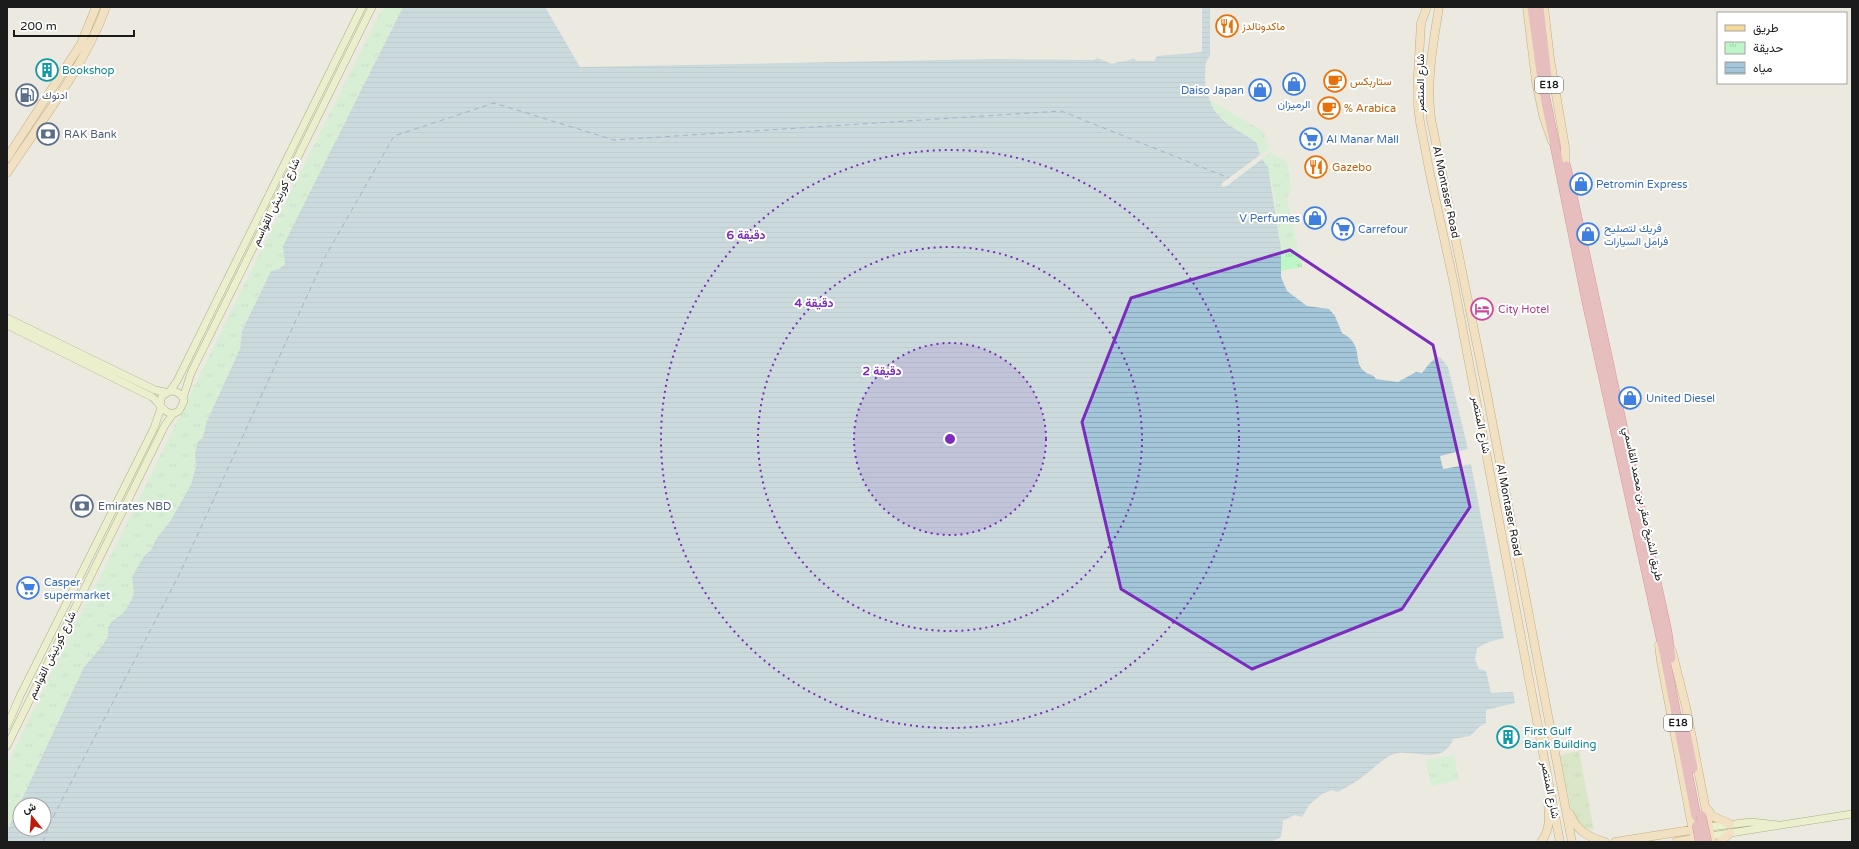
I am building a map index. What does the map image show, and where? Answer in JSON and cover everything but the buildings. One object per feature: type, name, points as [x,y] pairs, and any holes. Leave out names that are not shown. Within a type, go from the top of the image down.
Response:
[{"type":"highway","name":"طريق الشيخ صقر بن محمد القاسمي","points":[[1532,7],[1543,87],[1587,303],[1662,631]]},
{"type":"highway","name":"طريق الشيخ صقر بن محمد القاسمي","points":[[1539,7],[1547,78],[1662,631],[1665,657],[1698,812],[1710,837]]},
{"type":"highway","name":"طريق الشيخ صقر بن محمد القاسمي","points":[[1697,841],[1698,812]]},
{"type":"main road","points":[[7,158],[81,44],[96,7]]},
{"type":"main road","points":[[7,173],[85,53],[98,29],[106,7]]},
{"type":"main road","name":"شارع كورنيش القواسم","points":[[168,392],[177,381],[362,7]]},
{"type":"main road","name":"شارع كورنيش القواسم","points":[[183,398],[191,373],[372,7]]},
{"type":"main road","points":[[1527,7],[1530,43],[1541,109],[1547,131],[1555,145]]},
{"type":"main road","points":[[1544,7],[1565,147],[1565,163]]},
{"type":"main road","name":"شارع المنتصر","points":[[1426,9],[1421,23],[1418,106],[1430,174],[1455,291],[1560,842]]},
{"type":"main road","name":"Al Montaser Road","points":[[1439,9],[1429,74],[1429,104],[1432,125],[1486,389],[1565,800]]},
{"type":"main road","points":[[343,34],[346,41]]},
{"type":"main road","points":[[1418,106],[1424,105],[1432,125]]},
{"type":"main road","points":[[7,318],[155,390],[177,392],[183,398],[182,408],[173,414],[166,412],[152,397],[7,325]]},
{"type":"main road","points":[[161,406],[162,396],[168,392]]},
{"type":"main road","name":"شارع كورنيش القواسم","points":[[7,726],[20,696],[154,428],[161,406]]},
{"type":"main road","name":"شارع كورنيش القواسم","points":[[7,746],[165,425],[173,414]]},
{"type":"main road","points":[[1662,631],[1686,707],[1698,812],[1710,837]]},
{"type":"main road","points":[[1541,842],[1546,834],[1550,822],[1547,772]]},
{"type":"main road","points":[[1565,800],[1574,824],[1582,833],[1605,842]]},
{"type":"main road","name":"شارع المنتصر","points":[[1565,800],[1572,842]]},
{"type":"main road","points":[[1697,841],[1693,830],[1698,812]]},
{"type":"main road","points":[[1671,834],[1683,828],[1689,816],[1698,812],[1712,816],[1730,829]]},
{"type":"main road","points":[[1676,842],[1697,841],[1730,829],[1780,826],[1852,814]]},
{"type":"main road","points":[[1720,842],[1730,829]]},
{"type":"main road","points":[[1615,842],[1693,830],[1710,837]]},
{"type":"highlighted area","points":[[1290,250],[1433,345],[1470,507],[1402,609],[1252,669],[1121,589],[1082,422],[1131,298]]},
{"type":"green space","points":[[383,7],[403,7],[283,246],[285,263],[279,269],[271,271],[242,331],[240,349],[207,421],[203,437],[198,443],[195,454],[196,466],[191,485],[171,520],[156,539],[151,550],[144,556],[133,587],[134,594],[127,608],[122,614],[111,622],[108,628],[108,636],[103,645],[84,667],[23,797],[12,797],[12,820],[7,831],[7,765],[64,646],[119,539],[262,248]]},
{"type":"green space","points":[[1209,99],[1264,132],[1269,149],[1260,155],[1252,140],[1220,117],[1213,109]]},
{"type":"green space","points":[[1271,152],[1287,162],[1291,189],[1287,198],[1302,267],[1281,271],[1274,194],[1267,166],[1262,159]]},
{"type":"green space","points":[[1579,751],[1594,830],[1584,829],[1572,815],[1560,755]]},
{"type":"green space","points":[[1454,755],[1459,780],[1431,786],[1425,760]]},
{"type":"water","points":[[403,7],[545,7],[580,67],[994,59],[1094,60],[1097,58],[1112,64],[1134,58],[1136,61],[1154,61],[1157,56],[1202,52],[1202,7],[1210,7],[1210,56],[1206,63],[1205,76],[1211,104],[1227,124],[1257,143],[1260,155],[1221,185],[1224,187],[1228,185],[1262,159],[1268,167],[1281,249],[1281,277],[1287,291],[1307,306],[1329,309],[1335,316],[1342,333],[1349,337],[1356,347],[1360,366],[1365,372],[1376,379],[1398,382],[1416,372],[1422,373],[1437,357],[1441,358],[1448,367],[1468,449],[1440,456],[1443,469],[1471,464],[1504,638],[1489,642],[1477,648],[1475,659],[1479,669],[1486,671],[1491,693],[1513,692],[1515,703],[1486,710],[1486,723],[1479,727],[1470,736],[1453,739],[1449,747],[1443,752],[1429,755],[1406,753],[1393,754],[1338,792],[1332,790],[1322,794],[1309,805],[1302,817],[1295,815],[1282,821],[1281,837],[1271,842],[7,842],[7,831],[12,820],[12,837],[52,837],[52,797],[23,797],[84,667],[103,645],[108,636],[108,628],[111,622],[122,614],[127,608],[134,594],[132,577],[144,556],[151,550],[156,539],[171,520],[191,485],[196,466],[195,454],[198,442],[203,437],[207,421],[240,349],[242,331],[271,271],[279,269],[285,264],[283,246]]},
{"type":"pier","points":[[1262,154],[1224,185],[1263,158],[1228,185],[1222,187],[1222,183]]},
{"type":"ferry route","points":[[43,842],[49,825],[179,575],[325,257],[394,136],[494,103],[614,140],[1061,111],[1229,178]]},
{"type":"place","name":"ماكدونالدز","points":[[1227,26]]},
{"type":"place","name":"Bookshop","points":[[47,70]]},
{"type":"place","name":"ستاربكس","points":[[1335,81]]},
{"type":"place","name":"الرميزان","points":[[1294,84]]},
{"type":"place","name":"Daiso Japan","points":[[1260,90]]},
{"type":"place","name":"ادنوك","points":[[27,95]]},
{"type":"place","name":"% Arabica","points":[[1329,108]]},
{"type":"place","name":"RAK Bank","points":[[48,134]]},
{"type":"place","name":"Al Manar Mall","points":[[1311,139]]},
{"type":"place","name":"Gazebo","points":[[1316,167]]},
{"type":"place","name":"Petromin Express","points":[[1581,184]]},
{"type":"place","name":"V Perfumes","points":[[1315,218]]},
{"type":"place","name":"Carrefour","points":[[1343,229]]},
{"type":"place","name":"فريك لتصليح فرامل السيارات","points":[[1588,234]]},
{"type":"place","name":"City Hotel","points":[[1482,309]]},
{"type":"place","name":"United Diesel","points":[[1630,398]]},
{"type":"place","name":"Emirates NBD","points":[[82,506]]},
{"type":"place","name":"Casper supermarket","points":[[28,588]]},
{"type":"place","name":"First Gulf Bank Building","points":[[1508,737]]}]
